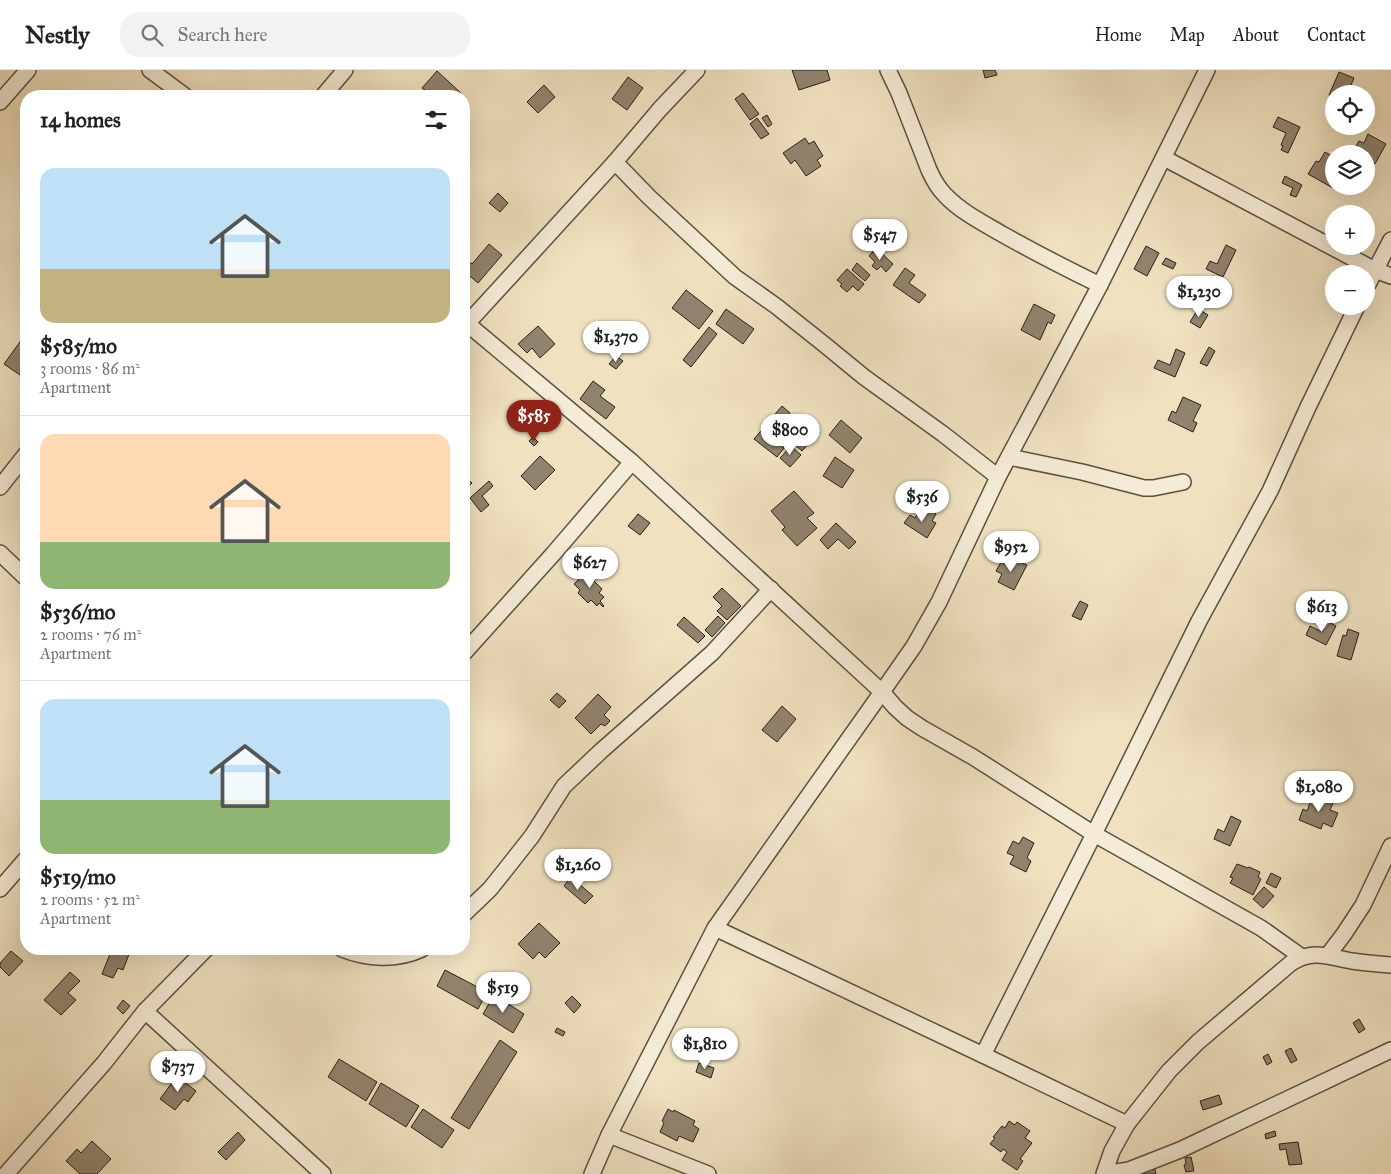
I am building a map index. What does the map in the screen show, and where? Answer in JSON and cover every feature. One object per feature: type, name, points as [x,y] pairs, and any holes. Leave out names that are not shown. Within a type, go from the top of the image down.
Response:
[{"type":"street","points":[[0,102],[28,70]]},
{"type":"street","points":[[150,70],[177,90]]},
{"type":"street","points":[[328,90],[345,70]]},
{"type":"street","points":[[888,70],[899,93],[928,170],[946,196],[959,208],[992,228],[1100,286]]},
{"type":"street","points":[[592,1174],[609,1135],[715,928],[914,646],[939,602],[998,477],[1100,286],[1207,70]]},
{"type":"street","points":[[470,319],[615,162],[694,71]]},
{"type":"street","points":[[1164,158],[1366,265]]},
{"type":"street","points":[[615,162],[649,197],[735,277],[825,344],[864,377],[943,434],[998,477]]},
{"type":"street","points":[[1391,240],[1375,270],[1391,276]]},
{"type":"street","points":[[983,1055],[1200,621],[1270,491],[1353,315]]},
{"type":"street","points":[[470,328],[632,462],[882,692],[907,718],[973,757],[1094,834],[1262,928],[1302,957]]},
{"type":"street","points":[[1009,457],[1082,472],[1144,488],[1183,482]]},
{"type":"street","points":[[0,487],[20,462]]},
{"type":"street","points":[[470,646],[632,462]]},
{"type":"street","points":[[0,553],[20,572]]},
{"type":"street","points":[[470,908],[490,889],[532,836],[564,786],[712,653],[771,589]]},
{"type":"street","points":[[1328,955],[1363,905],[1391,846]]},
{"type":"street","points":[[0,889],[20,866]]},
{"type":"street","points":[[715,928],[1127,1124]]},
{"type":"street","points":[[6,1174],[104,1063],[145,1011],[200,955]]},
{"type":"street","points":[[360,955],[368,957],[400,955]]},
{"type":"street","points":[[1391,965],[1328,955],[1311,955],[1290,962],[1198,1042],[1169,1071],[1127,1124],[1112,1151],[1104,1174],[1129,1170],[1180,1150],[1391,1050]]},
{"type":"street","points":[[145,1011],[323,1174]]},
{"type":"street","points":[[609,1135],[708,1174]]},
{"type":"building","points":[[792,70],[827,70],[830,80],[799,90]]},
{"type":"building","points":[[983,70],[995,70],[997,75],[985,78]]},
{"type":"building","points":[[437,71],[458,90],[425,90],[422,88]]},
{"type":"building","points":[[1339,72],[1354,78],[1351,85],[1333,85]]},
{"type":"building","points":[[628,77],[643,88],[627,110],[612,99]]},
{"type":"building","points":[[544,85],[555,97],[538,113],[527,102]]},
{"type":"building","points":[[743,93],[759,114],[750,120],[735,99]]},
{"type":"building","points":[[767,115],[772,124],[768,127],[762,118]]},
{"type":"building","points":[[1278,117],[1300,127],[1288,153],[1281,150],[1286,133],[1273,127]]},
{"type":"building","points":[[757,118],[769,134],[761,139],[750,124]]},
{"type":"building","points":[[1368,135],[1370,135],[1386,144],[1375,164],[1375,145],[1357,145],[1359,141],[1364,143]]},
{"type":"building","points":[[805,138],[809,144],[814,141],[823,156],[817,160],[821,166],[806,176],[795,160],[791,164],[783,153]]},
{"type":"building","points":[[1325,152],[1325,184],[1308,174],[1316,161],[1319,162]]},
{"type":"building","points":[[1285,176],[1302,185],[1296,197],[1290,195],[1293,188],[1282,183]]},
{"type":"building","points":[[498,193],[508,203],[500,212],[489,203]]},
{"type":"building","points":[[489,244],[502,255],[478,283],[470,276],[470,262],[472,264]]},
{"type":"building","points":[[1226,245],[1236,250],[1223,277],[1206,269],[1210,261],[1217,264]]},
{"type":"building","points":[[1146,246],[1159,253],[1147,276],[1134,269]]},
{"type":"building","points":[[876,248],[893,264],[886,272],[881,266],[877,270],[872,266],[875,262],[869,256]]},
{"type":"building","points":[[1166,258],[1176,263],[1173,269],[1162,264]]},
{"type":"building","points":[[857,263],[870,275],[865,281],[852,270]]},
{"type":"building","points":[[905,268],[915,275],[909,283],[926,295],[919,303],[893,285]]},
{"type":"building","points":[[847,269],[864,284],[858,291],[853,286],[847,292],[840,286],[842,284],[837,280]]},
{"type":"building","points":[[686,290],[713,311],[699,329],[672,308]]},
{"type":"building","points":[[1034,304],[1055,315],[1051,324],[1048,322],[1040,340],[1021,330]]},
{"type":"building","points":[[726,309],[754,329],[743,344],[716,324]]},
{"type":"building","points":[[1198,309],[1208,315],[1200,328],[1190,322]]},
{"type":"building","points":[[538,326],[555,344],[540,358],[532,348],[527,353],[518,344]]},
{"type":"building","points":[[709,327],[717,334],[691,367],[683,360]]},
{"type":"building","points":[[20,342],[20,375],[4,364]]},
{"type":"building","points":[[1209,347],[1215,351],[1207,366],[1200,363]]},
{"type":"building","points":[[1176,349],[1185,353],[1175,377],[1154,368],[1158,360],[1170,365]]},
{"type":"building","points":[[616,356],[623,361],[616,369],[609,364]]},
{"type":"building","points":[[593,381],[605,390],[600,396],[615,407],[606,419],[580,399]]},
{"type":"building","points":[[1183,397],[1201,405],[1193,421],[1197,423],[1193,432],[1168,420],[1172,411],[1176,413]]},
{"type":"building","points":[[782,406],[790,413],[771,436],[784,448],[777,457],[754,439]]},
{"type":"building","points":[[841,420],[862,438],[850,453],[829,435]]},
{"type":"building","points":[[803,423],[816,435],[802,451],[795,445],[805,434],[798,428]]},
{"type":"building","points":[[533,437],[538,442],[534,446],[529,441]]},
{"type":"building","points":[[791,446],[801,455],[790,467],[780,458]]},
{"type":"building","points":[[540,456],[555,470],[535,490],[521,476]]},
{"type":"building","points":[[835,457],[854,470],[842,488],[823,476]]},
{"type":"building","points":[[489,481],[493,486],[482,496],[489,505],[481,512],[470,498]]},
{"type":"building","points":[[794,491],[814,513],[807,518],[817,528],[797,546],[782,530],[785,527],[771,511]]},
{"type":"building","points":[[928,508],[936,514],[932,521],[936,523],[927,538],[904,523],[910,515],[915,518],[918,513],[923,516]]},
{"type":"building","points":[[638,514],[650,523],[640,535],[628,526]]},
{"type":"building","points":[[836,523],[856,542],[849,549],[838,539],[828,549],[820,540]]},
{"type":"building","points":[[1016,560],[1027,565],[1014,590],[998,582],[1002,574],[996,571],[1001,562],[1007,565],[1009,561],[1014,563]]},
{"type":"building","points":[[590,572],[597,578],[594,581],[602,589],[599,593],[604,597],[600,601],[603,607],[599,603],[597,606],[591,600],[588,603],[578,593],[580,590],[574,584]]},
{"type":"building","points":[[722,588],[741,606],[727,620],[717,611],[722,606],[713,597]]},
{"type":"building","points":[[1080,601],[1088,605],[1081,620],[1072,616]]},
{"type":"building","points":[[718,616],[725,623],[712,637],[705,630]]},
{"type":"building","points":[[684,617],[705,636],[698,643],[677,625]]},
{"type":"building","points":[[1327,621],[1336,626],[1326,645],[1306,635],[1310,626],[1322,632]]},
{"type":"building","points":[[1348,629],[1359,633],[1351,660],[1337,656],[1343,635],[1346,636]]},
{"type":"building","points":[[557,693],[566,701],[559,708],[550,700]]},
{"type":"building","points":[[598,694],[611,707],[604,715],[610,721],[605,726],[601,724],[591,734],[575,718]]},
{"type":"building","points":[[782,706],[796,719],[777,742],[762,730]]},
{"type":"building","points":[[1313,795],[1333,803],[1330,810],[1338,813],[1332,827],[1323,823],[1321,829],[1299,820],[1303,809],[1307,811]]},
{"type":"building","points":[[1231,816],[1241,821],[1230,846],[1214,839],[1218,829],[1224,832]]},
{"type":"building","points":[[1023,837],[1034,843],[1027,858],[1031,861],[1026,872],[1010,864],[1014,856],[1007,853],[1013,841],[1019,844]]},
{"type":"building","points":[[1237,864],[1260,872],[1258,877],[1261,879],[1253,895],[1230,883],[1233,878],[1230,877]]},
{"type":"building","points":[[1271,873],[1281,878],[1276,888],[1266,883]]},
{"type":"building","points":[[571,877],[593,896],[585,904],[564,886]]},
{"type":"building","points":[[1264,887],[1274,896],[1263,908],[1253,899]]},
{"type":"building","points":[[539,923],[560,943],[545,958],[539,952],[533,959],[518,944]]},
{"type":"building","points":[[11,951],[23,961],[9,976],[0,967],[0,963]]},
{"type":"building","points":[[110,955],[129,955],[123,970],[118,968],[113,978],[102,974]]},
{"type":"building","points":[[445,970],[487,992],[478,1009],[437,986]]},
{"type":"building","points":[[70,972],[80,981],[68,993],[76,1000],[61,1015],[44,1000]]},
{"type":"building","points":[[494,995],[524,1014],[513,1033],[483,1014]]},
{"type":"building","points":[[572,996],[581,1005],[574,1013],[565,1003]]},
{"type":"building","points":[[123,1000],[130,1006],[123,1014],[117,1008]]},
{"type":"building","points":[[1359,1019],[1365,1029],[1359,1033],[1353,1023]]},
{"type":"building","points":[[557,1028],[565,1032],[563,1036],[555,1032]]},
{"type":"building","points":[[500,1040],[517,1052],[469,1129],[451,1118]]},
{"type":"building","points":[[1291,1048],[1297,1060],[1291,1063],[1285,1051]]},
{"type":"building","points":[[1268,1054],[1272,1062],[1267,1065],[1263,1057]]},
{"type":"building","points":[[339,1059],[377,1082],[366,1101],[328,1077]]},
{"type":"building","points":[[699,1063],[714,1068],[711,1078],[696,1072]]},
{"type":"building","points":[[177,1076],[196,1091],[188,1102],[184,1099],[175,1110],[160,1099]]},
{"type":"building","points":[[381,1083],[419,1106],[406,1127],[369,1104]]},
{"type":"building","points":[[1219,1095],[1222,1104],[1203,1110],[1200,1101]]},
{"type":"building","points":[[423,1109],[454,1130],[442,1148],[411,1127]]},
{"type":"building","points":[[668,1109],[673,1112],[674,1110],[695,1121],[693,1125],[699,1129],[693,1142],[679,1136],[677,1141],[660,1132],[664,1123],[662,1121]]},
{"type":"building","points":[[1009,1121],[1015,1125],[1017,1122],[1030,1131],[1025,1138],[1032,1143],[1020,1159],[1023,1161],[1017,1170],[1002,1160],[1007,1152],[1003,1149],[1001,1152],[990,1144],[1002,1126],[1005,1128]]},
{"type":"building","points":[[1275,1131],[1276,1136],[1266,1139],[1265,1134]]},
{"type":"building","points":[[238,1132],[245,1140],[226,1160],[218,1152]]},
{"type":"building","points":[[92,1141],[111,1159],[97,1174],[80,1174],[66,1161],[77,1149],[81,1153]]},
{"type":"building","points":[[1298,1142],[1302,1164],[1289,1165],[1286,1149],[1280,1150],[1279,1144]]},
{"type":"building","points":[[1191,1157],[1194,1171],[1186,1172],[1185,1158]]},
{"type":"building","points":[[1155,1169],[1156,1174],[1139,1174],[1139,1172]]}]
